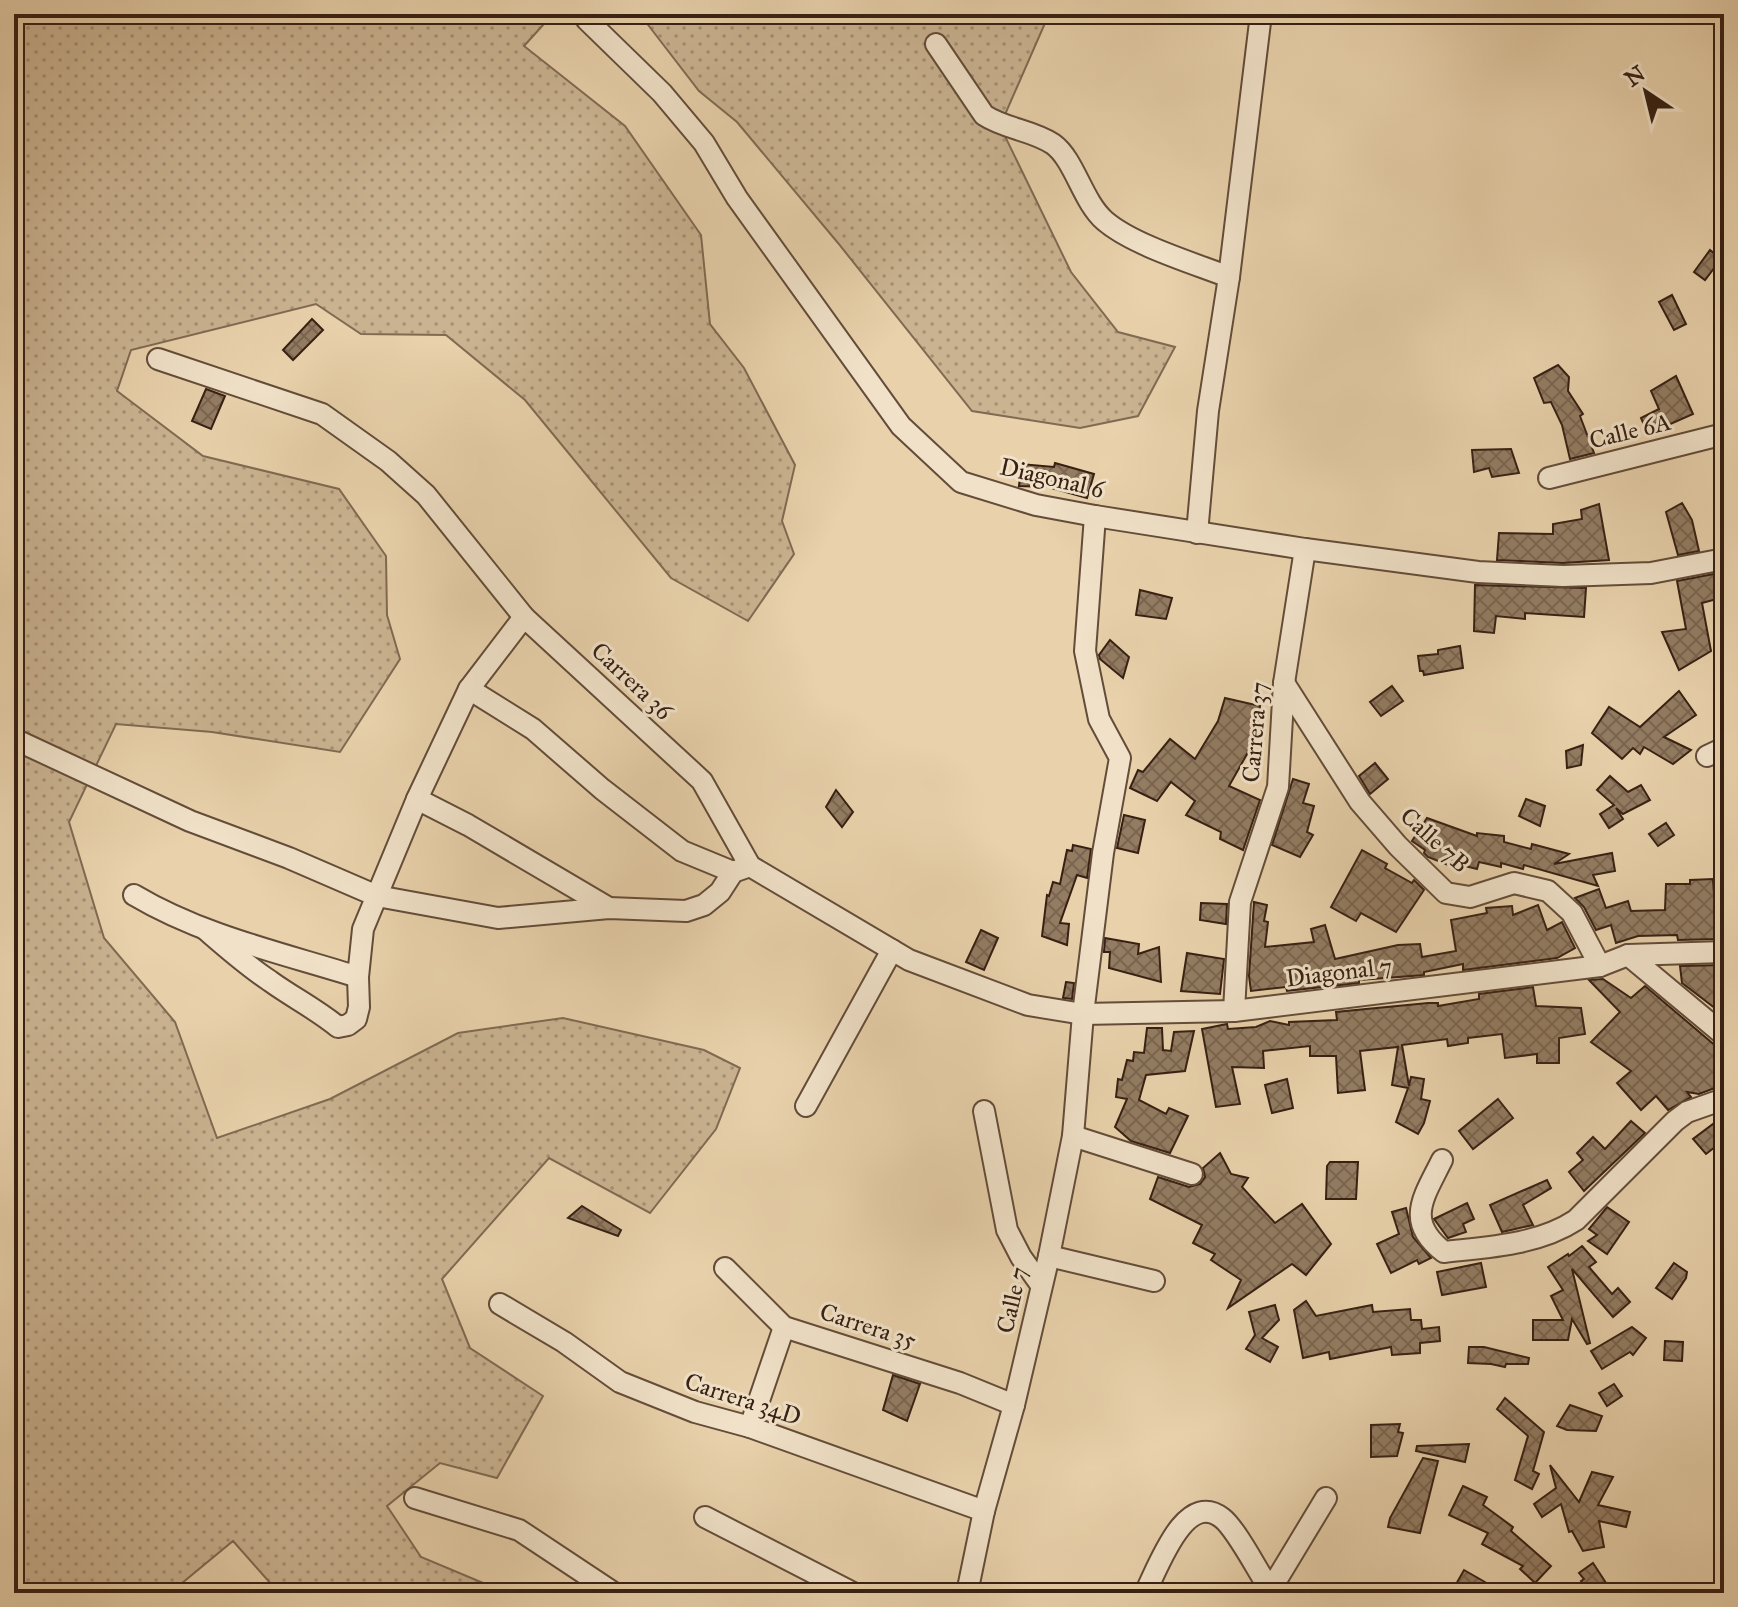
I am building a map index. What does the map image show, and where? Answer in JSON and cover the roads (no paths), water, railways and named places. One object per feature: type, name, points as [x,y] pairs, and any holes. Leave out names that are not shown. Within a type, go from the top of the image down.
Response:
[{"type":"street","points":[[1197,533],[1208,411],[1229,277],[1261,14]]},
{"type":"street","name":"Diagonal 6","points":[[587,20],[662,93],[704,143],[737,198],[901,426],[961,482],[1036,505],[1095,516],[1478,572],[1563,576],[1651,573],[1724,559]]},
{"type":"street","points":[[936,44],[984,115],[994,122],[1031,133],[1055,146],[1081,190],[1105,220],[1131,237],[1229,277]]},
{"type":"street","name":"Carrera 36","points":[[158,359],[322,414],[377,453],[426,495],[524,617],[702,781],[742,869],[909,960],[1028,1005],[1083,1014]]},
{"type":"street","name":"Calle 6A","points":[[1549,478],[1724,434]]},
{"type":"street","name":"Calle 7","points":[[967,1593],[984,1511],[1014,1405],[1049,1256],[1073,1136],[1083,1014],[1103,853],[1120,758],[1099,719],[1085,651],[1095,516]]},
{"type":"street","name":"Carrera 37","points":[[1234,1011],[1240,902],[1278,787],[1284,683],[1305,549]]},
{"type":"street","points":[[206,930],[252,968],[312,1006],[338,1027],[356,1019],[363,929],[417,799],[469,689],[524,617]]},
{"type":"street","name":"Calle 7B","points":[[1284,683],[1360,802],[1398,846],[1446,893],[1470,897],[1514,883],[1548,891],[1572,913],[1600,966]]},
{"type":"street","points":[[14,739],[190,821],[289,858],[377,896],[498,918],[609,908],[686,911],[704,905],[742,869],[682,851],[602,789],[533,729],[469,689]]},
{"type":"street","points":[[417,799],[468,825],[609,908]]},
{"type":"street","points":[[134,895],[167,915],[206,930],[358,977]]},
{"type":"street","points":[[806,1106],[892,950]]},
{"type":"street","points":[[1600,966],[1628,955],[1724,952]]},
{"type":"street","points":[[1628,955],[1724,1035]]},
{"type":"street","name":"Diagonal 7","points":[[1083,1014],[1234,1011],[1600,966]]},
{"type":"street","points":[[1442,1160],[1420,1205],[1420,1220],[1426,1236],[1444,1252],[1504,1246],[1562,1230],[1576,1220],[1675,1121],[1687,1112],[1724,1099]]},
{"type":"street","points":[[984,1111],[1007,1230],[1041,1285]]},
{"type":"street","points":[[1073,1136],[1192,1174]]},
{"type":"street","points":[[1049,1256],[1154,1281]]},
{"type":"street","name":"Carrera 35","points":[[725,1268],[784,1327],[960,1383],[1014,1405]]},
{"type":"street","name":"Carrera 34D","points":[[500,1304],[564,1342],[620,1382],[695,1412],[750,1427],[984,1511]]},
{"type":"street","points":[[750,1427],[784,1327]]},
{"type":"street","points":[[415,1498],[519,1530],[614,1593]]},
{"type":"street","points":[[1145,1593],[1184,1519],[1196,1511],[1209,1511],[1223,1519],[1264,1580],[1271,1584],[1326,1498]]},
{"type":"street","points":[[705,1517],[853,1593]]}]
